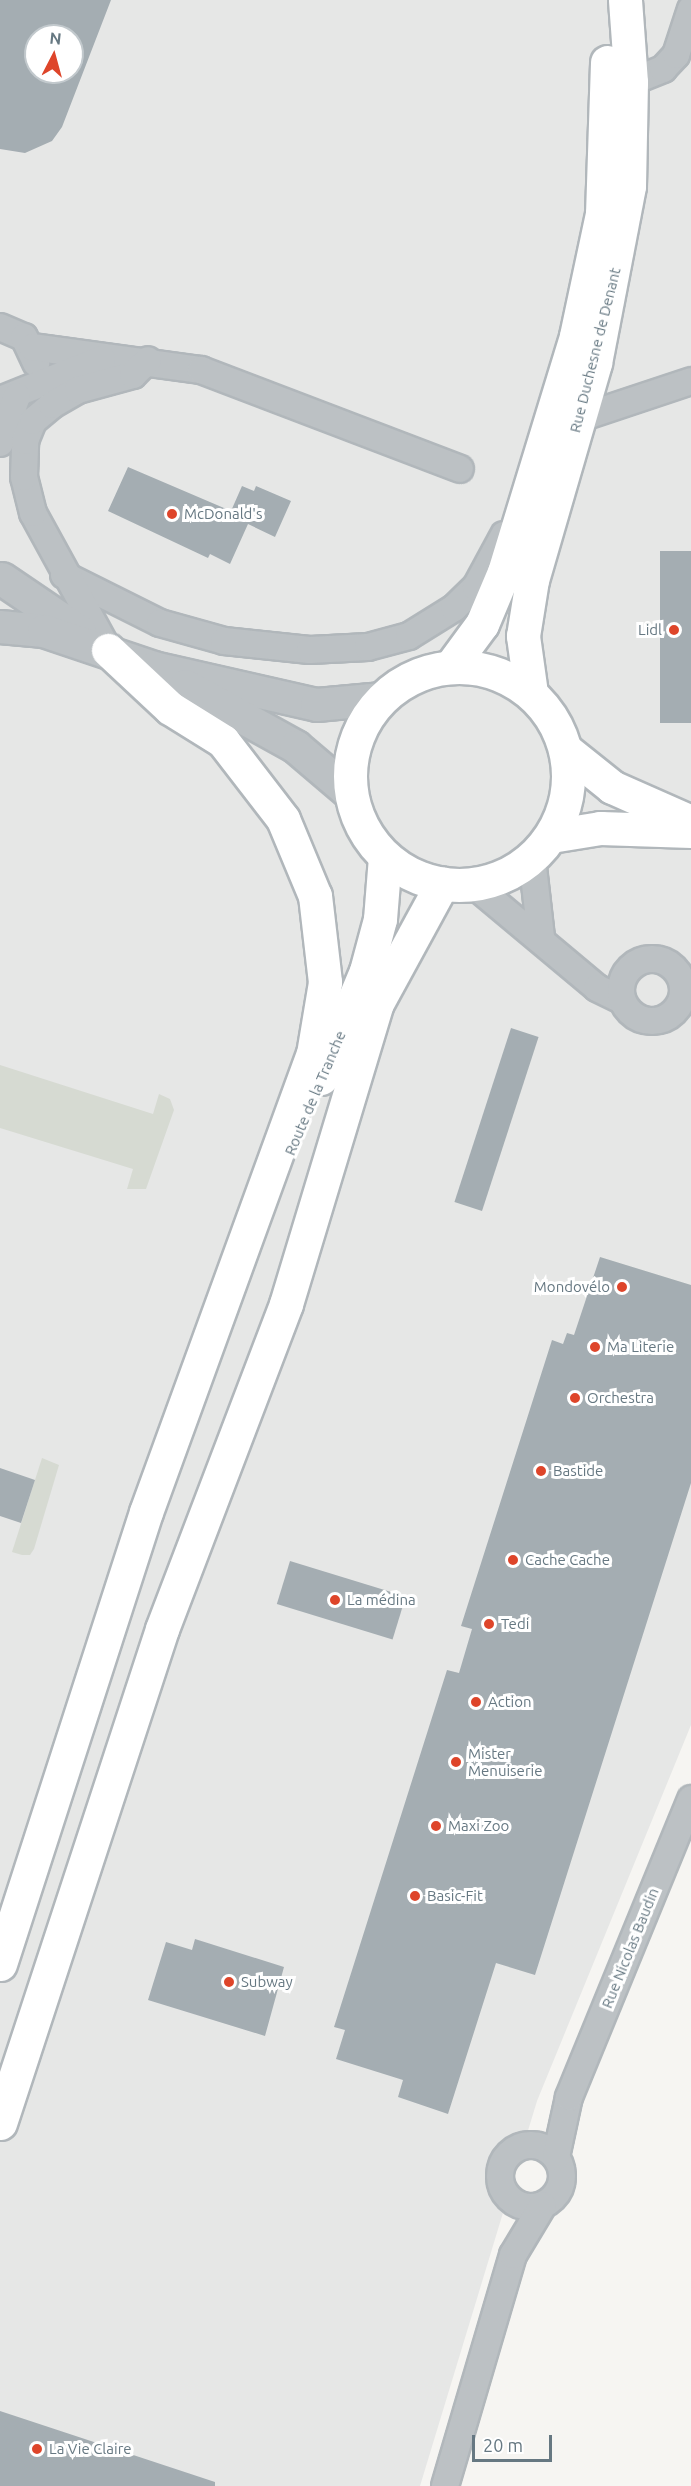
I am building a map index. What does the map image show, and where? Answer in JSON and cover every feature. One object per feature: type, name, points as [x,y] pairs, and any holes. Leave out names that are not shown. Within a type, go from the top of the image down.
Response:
[{"type":"main road","name":"Rue Duchesne de Denant","points":[[452,666],[482,624],[504,572],[576,336],[602,214],[609,85],[603,0]]},
{"type":"main road","name":"Rue Duchesne de Denant","points":[[531,693],[523,636],[532,580],[580,417],[616,265],[629,186],[631,82],[625,0]]},
{"type":"main road","points":[[0,1964],[146,1512],[313,1054],[325,982],[321,931],[303,862],[260,784],[223,741],[170,708],[108,650]]},
{"type":"main road","points":[[542,847],[564,809],[569,780],[566,750],[553,719],[531,693],[480,668],[452,666],[425,671],[380,699],[360,727],[350,759],[350,793],[362,828],[385,857],[412,875],[442,884],[474,885],[505,876],[542,847],[600,828],[691,831]]},
{"type":"main road","points":[[566,750],[612,788],[691,822]]},
{"type":"main road","name":"Route de la Tranche","points":[[216,1322],[366,971],[380,919],[385,857]]},
{"type":"main road","name":"Route de la Tranche","points":[[0,2123],[162,1629],[290,1294],[378,1003],[442,884]]},
{"type":"street","points":[[631,82],[663,69],[676,55],[691,9]]},
{"type":"street","points":[[0,327],[24,337],[32,347],[36,360],[15,394],[0,442]]},
{"type":"street","points":[[32,347],[104,358],[148,360],[212,374],[460,469]]},
{"type":"street","points":[[15,394],[104,358]]},
{"type":"street","points":[[108,650],[64,575],[33,513],[24,477],[25,441],[33,421],[51,405],[78,390],[133,375],[148,360]]},
{"type":"street","points":[[580,417],[658,394],[691,381]]},
{"type":"street","points":[[64,575],[160,623],[224,641],[310,650],[368,647],[409,636],[454,608],[476,587],[540,456]]},
{"type":"street","points":[[1,581],[108,650]]},
{"type":"street","points":[[0,627],[44,631],[108,650],[154,668],[296,747],[350,793]]},
{"type":"street","points":[[154,668],[317,705],[380,699]]},
{"type":"street","points":[[541,937],[542,847]]},
{"type":"street","points":[[474,885],[541,937],[571,967],[597,988],[622,1000]]},
{"type":"street","points":[[571,967],[630,968],[657,959],[675,968],[687,988],[682,1014],[644,1021],[628,1011],[622,1000],[622,982],[630,968]]},
{"type":"street","name":"Rue Nicolas Baudin","points":[[556,2157],[569,2097],[691,1799]]},
{"type":"street","name":"Rue Nicolas Baudin","points":[[529,2144],[569,2097]]},
{"type":"street","points":[[445,2486],[513,2255],[543,2205],[557,2194],[562,2178],[556,2157],[546,2148],[529,2144],[515,2149],[501,2166],[500,2183],[507,2197],[513,2255]]},
{"type":"street","points":[[507,2197],[524,2207],[543,2205]]},
{"type":"shaded area","points":[[0,0],[691,0],[691,1725],[537,2101],[420,2486],[0,2486]]},
{"type":"shaded area","points":[[0,1065],[153,1114],[159,1094],[170,1099],[174,1110],[146,1189],[127,1189],[133,1169],[0,1128]]},
{"type":"shaded area","points":[[42,1458],[59,1465],[34,1549],[30,1555],[22,1555],[12,1552]]},
{"type":"building","points":[[0,0],[111,0],[84,70],[84,24],[24,24],[24,84],[79,84],[62,127],[52,141],[25,153],[0,149]]},
{"type":"building","name":"McDonald's","points":[[128,467],[231,511],[242,486],[254,491],[256,486],[291,501],[275,537],[248,524],[230,564],[210,554],[208,558],[108,511]]},
{"type":"building","points":[[660,551],[691,551],[691,723],[660,723]]},
{"type":"building","points":[[511,1028],[539,1037],[482,1211],[454,1202]]},
{"type":"building","points":[[600,1257],[691,1285],[691,1483],[535,1975],[496,1963],[448,2114],[398,2097],[403,2080],[336,2059],[345,2030],[334,2027],[447,1670],[459,1673],[472,1629],[461,1626],[552,1340],[563,1344],[567,1333],[574,1335]]},
{"type":"building","points":[[0,1468],[35,1480],[21,1523],[0,1516]]},
{"type":"building","points":[[290,1561],[406,1596],[393,1639],[277,1604]]},
{"type":"building","points":[[195,1939],[284,1967],[265,2036],[148,2000],[166,1942],[192,1950]]},
{"type":"building","points":[[0,2411],[215,2482],[215,2486],[0,2486]]},
{"type":"place","name":"McDonald's","points":[[172,514]]},
{"type":"place","name":"Lidl","points":[[674,630]]},
{"type":"place","name":"Mondovélo","points":[[622,1287]]},
{"type":"place","name":"Ma Literie","points":[[595,1347]]},
{"type":"place","name":"Orchestra","points":[[575,1398]]},
{"type":"place","name":"Bastide","points":[[541,1471]]},
{"type":"place","name":"Cache Cache","points":[[513,1560]]},
{"type":"place","name":"La médina","points":[[335,1600]]},
{"type":"place","name":"Tedi","points":[[489,1624]]},
{"type":"place","name":"Action","points":[[476,1702]]},
{"type":"place","name":"Mister Menuiserie","points":[[456,1762]]},
{"type":"place","name":"Maxi Zoo","points":[[436,1826]]},
{"type":"place","name":"Basic-Fit","points":[[415,1896]]},
{"type":"place","name":"Subway","points":[[229,1982]]},
{"type":"place","name":"La Vie Claire","points":[[37,2449]]}]
